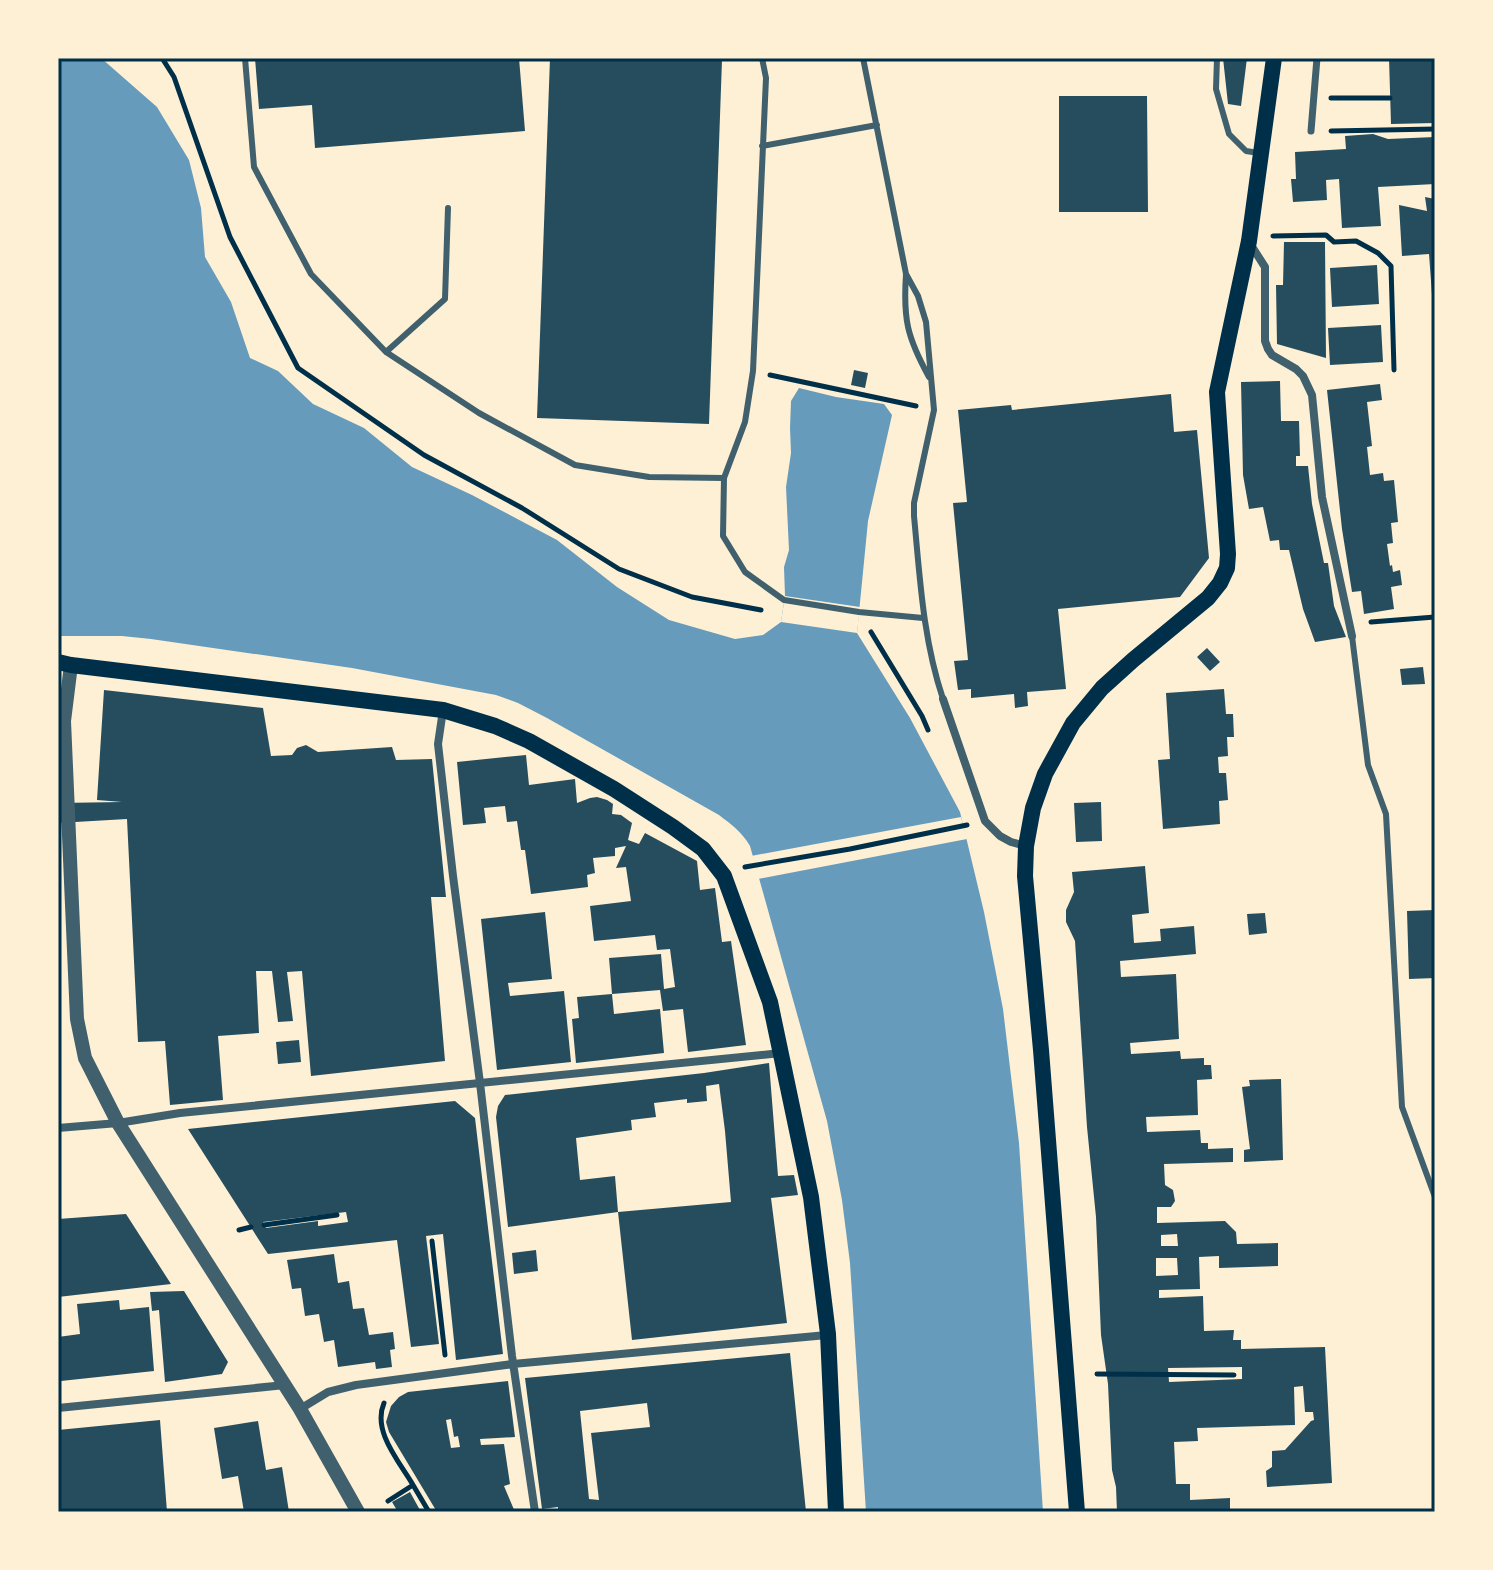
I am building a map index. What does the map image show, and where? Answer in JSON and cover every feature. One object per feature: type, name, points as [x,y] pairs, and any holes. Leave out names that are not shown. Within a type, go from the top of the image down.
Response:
[{"type":"main road","points":[[1077,1512],[1025,876],[1026,846],[1038,790],[1055,751],[1073,723],[1102,688],[1208,598],[1227,568],[1217,392],[1249,241],[1274,58]]},
{"type":"main road","points":[[64,664],[443,710],[495,726],[529,741],[614,789],[703,849],[724,876],[770,1002],[811,1197],[828,1334],[836,1512]]},
{"type":"street","points":[[1311,131],[1317,58]]},
{"type":"street","points":[[1249,241],[1265,267],[1265,341],[1268,349],[1303,376],[1312,395],[1322,497],[1352,636]]},
{"type":"street","points":[[64,664],[77,1019],[85,1058],[118,1123],[300,1409],[358,1512]]},
{"type":"street","points":[[943,699],[985,821],[1000,836],[1026,846]]},
{"type":"street","points":[[443,710],[438,744],[453,876],[513,1364],[535,1512]]},
{"type":"street","points":[[58,1128],[782,1053]]},
{"type":"street","points":[[300,1409],[339,1388],[513,1364],[828,1334]]},
{"type":"street","points":[[58,1408],[285,1385]]},
{"type":"lane","points":[[245,58],[254,167],[311,274],[386,352],[479,413],[575,465],[649,477],[724,478]]},
{"type":"lane","points":[[762,58],[766,78],[753,371],[745,422],[724,478],[723,536],[745,572],[784,600],[923,618]]},
{"type":"lane","points":[[863,58],[906,274],[904,300],[907,328],[930,380]]},
{"type":"lane","points":[[1217,58],[1216,89],[1229,134],[1246,151],[1262,154]]},
{"type":"lane","points":[[762,146],[877,125]]},
{"type":"lane","points":[[386,352],[445,299],[448,208]]},
{"type":"lane","points":[[906,274],[918,296],[930,352],[934,410],[914,503],[914,516],[923,618],[932,667],[943,699]]},
{"type":"lane","points":[[1352,636],[1368,765],[1386,814],[1402,1107],[1435,1197]]},
{"type":"path","points":[[1314,98],[1390,98]]},
{"type":"path","points":[[1311,131],[1435,129]]},
{"type":"path","points":[[1272,236],[1326,235],[1334,242],[1356,241],[1378,253],[1391,266],[1394,370]]},
{"type":"path","points":[[753,371],[934,410]]},
{"type":"path","points":[[1350,624],[1435,617]]},
{"type":"path","points":[[866,626],[922,716],[932,738]]},
{"type":"path","points":[[754,866],[967,823]]},
{"type":"path","points":[[264,1225],[337,1215]]},
{"type":"path","points":[[239,1230],[251,1227]]},
{"type":"path","points":[[432,1241],[446,1361]]},
{"type":"path","points":[[1097,1374],[1234,1375]]},
{"type":"path","points":[[389,1393],[381,1411],[382,1432],[429,1512]]},
{"type":"path","points":[[388,1501],[413,1485]]},
{"type":"water","points":[[58,58],[101,58],[157,107],[189,160],[201,208],[205,257],[231,302],[250,358],[278,371],[313,404],[364,428],[412,467],[557,540],[617,587],[669,620],[735,639],[763,635],[781,622],[785,596],[784,567],[789,550],[786,487],[791,453],[791,401],[799,388],[884,404],[892,415],[868,521],[857,633],[910,718],[960,812],[984,912],[1003,1009],[1019,1143],[1043,1512],[866,1512],[850,1263],[827,1121],[750,846],[736,829],[719,815],[547,718],[496,695],[352,668],[151,639],[58,636]]},
{"type":"pier","points":[[785,596],[860,607],[857,633],[781,622]]},
{"type":"pier","points":[[961,817],[967,839],[758,879],[751,856]]},
{"type":"building","points":[[255,58],[519,58],[525,131],[315,148],[312,105],[259,109]]},
{"type":"building","points":[[550,58],[722,60],[709,424],[537,418]]},
{"type":"building","points":[[1223,58],[1247,58],[1241,106],[1228,104]]},
{"type":"building","points":[[1389,58],[1435,58],[1435,74],[1432,74],[1435,123],[1391,124]]},
{"type":"building","points":[[1059,96],[1147,96],[1148,212],[1059,212]]},
{"type":"building","points":[[1373,134],[1388,139],[1435,137],[1435,184],[1378,187],[1381,226],[1342,228],[1339,179],[1326,180],[1327,200],[1293,202],[1291,179],[1296,179],[1295,152],[1346,149],[1345,136]]},
{"type":"building","points":[[1425,197],[1435,199],[1433,308],[1429,254],[1402,256],[1399,205],[1427,211]]},
{"type":"building","points":[[1284,242],[1325,242],[1326,358],[1277,344],[1276,285],[1283,285]]},
{"type":"building","points":[[1377,265],[1379,304],[1332,307],[1330,268]]},
{"type":"building","points":[[1381,325],[1383,362],[1330,365],[1328,328]]},
{"type":"building","points":[[854,370],[868,373],[865,388],[851,385]]},
{"type":"building","points":[[1280,381],[1281,421],[1299,421],[1300,456],[1296,456],[1296,466],[1308,466],[1324,563],[1328,563],[1334,606],[1346,637],[1315,642],[1303,609],[1289,550],[1280,550],[1279,540],[1270,541],[1263,507],[1249,509],[1243,475],[1241,382]]},
{"type":"building","points":[[1380,384],[1382,400],[1367,402],[1372,446],[1367,447],[1370,475],[1383,473],[1384,481],[1394,480],[1398,522],[1391,523],[1393,543],[1387,544],[1390,566],[1393,572],[1400,570],[1402,585],[1391,587],[1394,609],[1364,614],[1361,591],[1352,592],[1327,390]]},
{"type":"building","points":[[1171,394],[1174,432],[1197,430],[1209,558],[1180,597],[1058,609],[1066,689],[1027,692],[1028,706],[1015,708],[1014,694],[971,698],[971,689],[958,690],[954,661],[968,660],[953,503],[967,502],[958,410],[1011,405],[1012,410]]},
{"type":"building","points":[[1207,648],[1220,662],[1210,671],[1197,657]]},
{"type":"building","points":[[1423,667],[1425,684],[1402,685],[1400,669]]},
{"type":"building","points":[[1224,689],[1226,714],[1233,714],[1234,737],[1227,737],[1228,756],[1218,757],[1219,773],[1226,773],[1228,800],[1219,801],[1220,824],[1163,829],[1158,760],[1170,759],[1166,693]]},
{"type":"building","points":[[104,690],[263,708],[271,756],[292,755],[297,748],[306,745],[318,752],[392,747],[396,760],[432,759],[446,897],[431,897],[445,1061],[311,1076],[302,971],[287,972],[293,1021],[278,1022],[272,971],[256,971],[259,1033],[218,1036],[223,1100],[170,1105],[165,1041],[138,1042],[127,819],[58,823],[58,803],[122,802],[97,800]]},
{"type":"building","points":[[526,755],[529,785],[575,779],[577,803],[597,797],[613,804],[612,814],[621,815],[632,823],[628,840],[639,844],[645,833],[697,861],[700,890],[715,888],[722,942],[731,941],[746,1045],[688,1052],[683,1009],[663,1011],[660,990],[612,994],[609,958],[661,954],[664,989],[675,987],[670,949],[657,950],[655,935],[594,941],[590,906],[631,901],[626,867],[616,868],[626,846],[615,848],[615,856],[593,858],[595,873],[587,875],[588,887],[531,894],[517,821],[507,822],[505,806],[484,808],[486,823],[463,825],[457,762]]},
{"type":"building","points":[[1101,802],[1102,841],[1076,842],[1074,803]]},
{"type":"building","points":[[1145,866],[1149,913],[1132,915],[1134,943],[1161,941],[1160,929],[1194,926],[1196,954],[1120,961],[1121,977],[1176,974],[1179,1039],[1130,1043],[1131,1054],[1180,1051],[1181,1059],[1204,1058],[1204,1065],[1211,1065],[1212,1079],[1197,1080],[1198,1115],[1146,1117],[1147,1132],[1200,1130],[1201,1143],[1208,1143],[1208,1149],[1233,1148],[1233,1162],[1164,1164],[1165,1185],[1173,1190],[1175,1201],[1171,1207],[1157,1207],[1157,1223],[1225,1221],[1236,1232],[1237,1244],[1278,1243],[1278,1266],[1219,1268],[1219,1256],[1199,1257],[1200,1289],[1159,1290],[1159,1298],[1203,1296],[1204,1331],[1234,1330],[1233,1340],[1241,1340],[1241,1349],[1325,1347],[1332,1483],[1267,1487],[1266,1471],[1272,1467],[1272,1451],[1285,1450],[1314,1420],[1313,1412],[1305,1412],[1303,1386],[1294,1387],[1295,1425],[1197,1428],[1198,1441],[1174,1442],[1176,1484],[1190,1484],[1190,1500],[1230,1498],[1230,1512],[1117,1512],[1108,1384],[1101,1335],[1096,1217],[1075,941],[1066,922],[1066,910],[1074,892],[1072,872]],"holes":[[[1177,1234],[1178,1246],[1161,1246],[1161,1235]],[[1156,1258],[1177,1258],[1178,1275],[1156,1276]],[[1242,1367],[1242,1379],[1169,1382],[1168,1368]]]},
{"type":"building","points":[[1435,910],[1435,978],[1409,979],[1407,911]]},
{"type":"building","points":[[545,912],[552,979],[508,983],[510,996],[564,991],[571,1062],[497,1070],[481,919]]},
{"type":"building","points":[[1265,913],[1267,933],[1249,935],[1247,914]]},
{"type":"building","points":[[612,994],[614,1014],[660,1009],[664,1053],[576,1063],[572,1019],[579,1018],[577,997]]},
{"type":"building","points":[[299,1040],[301,1062],[278,1064],[276,1042]]},
{"type":"building","points":[[769,1063],[778,1176],[794,1175],[798,1195],[771,1198],[787,1323],[632,1340],[618,1212],[508,1227],[496,1117],[498,1106],[505,1095]],"holes":[[[719,1084],[731,1202],[618,1212],[615,1176],[580,1180],[576,1138],[632,1130],[631,1120],[656,1117],[654,1103],[687,1099],[687,1103],[707,1101],[706,1086]]]},
{"type":"building","points":[[1281,1079],[1283,1160],[1244,1162],[1244,1150],[1250,1149],[1242,1087],[1250,1086],[1249,1080]]},
{"type":"building","points":[[455,1101],[475,1118],[503,1354],[456,1360],[443,1234],[426,1236],[439,1344],[411,1347],[397,1240],[268,1254],[188,1129]],"holes":[[[346,1212],[348,1222],[318,1226],[318,1221],[266,1228],[263,1222]]]},
{"type":"building","points":[[126,1214],[171,1284],[58,1297],[58,1219]]},
{"type":"building","points":[[536,1250],[538,1271],[514,1274],[512,1253]]},
{"type":"building","points":[[334,1254],[338,1283],[349,1281],[353,1309],[364,1308],[369,1335],[393,1332],[395,1349],[390,1350],[392,1367],[376,1369],[375,1362],[338,1367],[334,1340],[324,1342],[319,1314],[305,1316],[301,1288],[292,1289],[287,1260]]},
{"type":"building","points":[[184,1291],[228,1362],[222,1374],[165,1382],[159,1310],[152,1311],[150,1292]]},
{"type":"building","points":[[119,1300],[120,1310],[149,1307],[154,1371],[61,1381],[58,1337],[80,1334],[77,1304]]},
{"type":"building","points":[[790,1353],[806,1512],[558,1512],[558,1507],[542,1509],[525,1378]],"holes":[[[647,1403],[650,1427],[591,1433],[599,1500],[589,1499],[580,1411]]]},
{"type":"building","points":[[508,1381],[515,1437],[480,1439],[481,1445],[504,1444],[510,1484],[504,1486],[515,1512],[437,1512],[386,1422],[391,1406],[408,1392]],"holes":[[[451,1419],[454,1437],[458,1436],[460,1447],[451,1448],[446,1420]]]},
{"type":"building","points":[[160,1420],[167,1512],[58,1512],[58,1430]]},
{"type":"building","points":[[258,1421],[266,1470],[282,1467],[289,1512],[244,1512],[238,1476],[222,1479],[214,1428]]},
{"type":"building","points":[[410,1492],[421,1512],[398,1512],[392,1502]]}]
